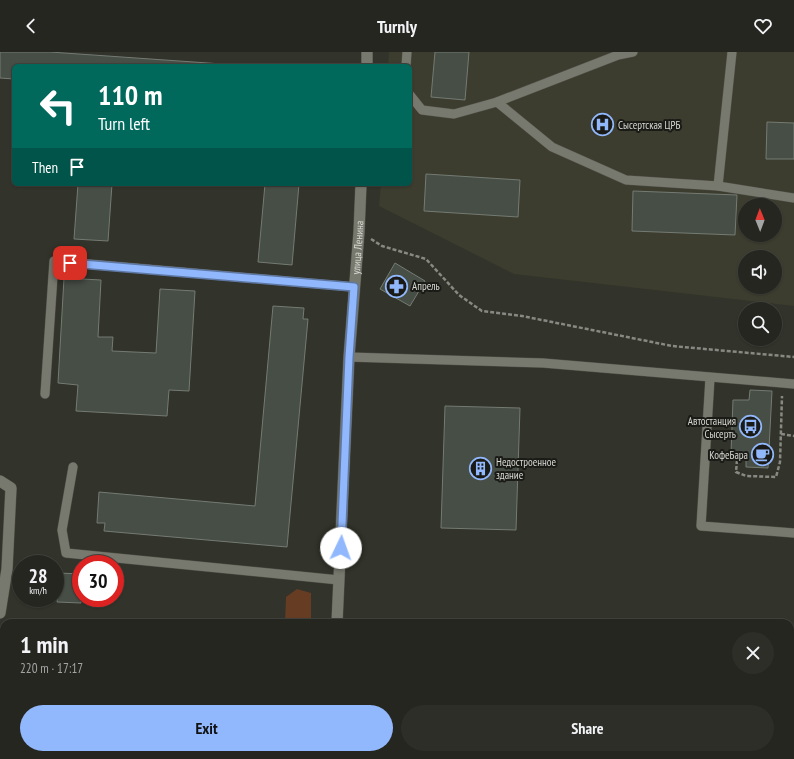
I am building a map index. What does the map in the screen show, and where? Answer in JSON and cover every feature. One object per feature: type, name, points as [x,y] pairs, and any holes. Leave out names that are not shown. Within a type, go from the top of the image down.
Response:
[{"type":"street","points":[[366,64],[367,52]]},
{"type":"street","name":"улица Ленина","points":[[337,619],[349,357],[359,232],[361,186]]},
{"type":"street","points":[[0,481],[11,488],[7,569],[0,613]]},
{"type":"lane","points":[[406,64],[407,52]]},
{"type":"lane","points":[[412,98],[422,110],[454,114],[497,102],[618,55],[633,52]]},
{"type":"lane","points":[[718,186],[732,52]]},
{"type":"lane","points":[[497,102],[552,147],[626,180],[718,186],[794,198]]},
{"type":"lane","points":[[45,394],[54,261],[354,287]]},
{"type":"lane","points":[[349,357],[543,363],[794,384]]},
{"type":"lane","points":[[710,378],[701,526],[794,533]]},
{"type":"lane","points":[[72,467],[62,530],[66,554],[339,580]]},
{"type":"path","points":[[359,232],[382,246],[426,259],[459,294],[482,310],[522,316],[672,346],[794,357]]},
{"type":"path","points":[[737,460],[736,472],[746,476],[776,477],[780,462],[782,396]]},
{"type":"path","points":[[781,434],[794,436]]},
{"type":"shaded area","name":"Сысертская ЦРБ","points":[[389,52],[794,52],[794,306],[782,305],[782,302],[759,302],[514,274],[379,206],[381,186],[412,186],[412,64],[388,64]]},
{"type":"shaded area","points":[[297,589],[311,593],[311,619],[285,619],[286,597]]},
{"type":"building","points":[[0,52],[50,52],[222,64],[12,64],[12,79],[0,78]]},
{"type":"building","points":[[435,52],[469,52],[465,100],[431,97]]},
{"type":"building","points":[[767,122],[794,123],[794,159],[766,159]]},
{"type":"building","points":[[426,174],[520,180],[518,217],[424,211]]},
{"type":"building","points":[[78,186],[112,186],[108,241],[74,239]]},
{"type":"building","points":[[265,186],[299,186],[292,265],[258,262]]},
{"type":"building","points":[[633,191],[737,195],[735,235],[632,231]]},
{"type":"building","points":[[395,263],[425,281],[410,306],[380,289]]},
{"type":"building","points":[[64,278],[101,280],[98,337],[113,337],[112,351],[156,353],[160,289],[195,291],[189,391],[169,390],[167,416],[76,411],[78,385],[58,383]]},
{"type":"building","points":[[273,306],[304,308],[303,319],[308,319],[287,547],[104,531],[105,523],[97,523],[99,492],[255,506]]},
{"type":"building","name":"Автостанция Сысерть","points":[[750,390],[772,391],[768,468],[746,467],[746,453],[731,453],[733,400],[749,400]]},
{"type":"building","name":"Недостроенное здание","points":[[445,406],[520,408],[516,530],[441,528]]},
{"type":"building","points":[[64,573],[72,574],[72,603],[64,602]]},
{"type":"place","name":"Сысертская ЦРБ","points":[[602,125]]},
{"type":"place","name":"Апрель","points":[[396,286]]},
{"type":"place","name":"Автостанция Сысерть","points":[[751,427]]},
{"type":"place","name":"КофеБара","points":[[763,455]]},
{"type":"place","name":"Недостроенное здание","points":[[481,468]]},
{"type":"route","points":[[70,263],[354,287],[349,357],[341,548]]}]
